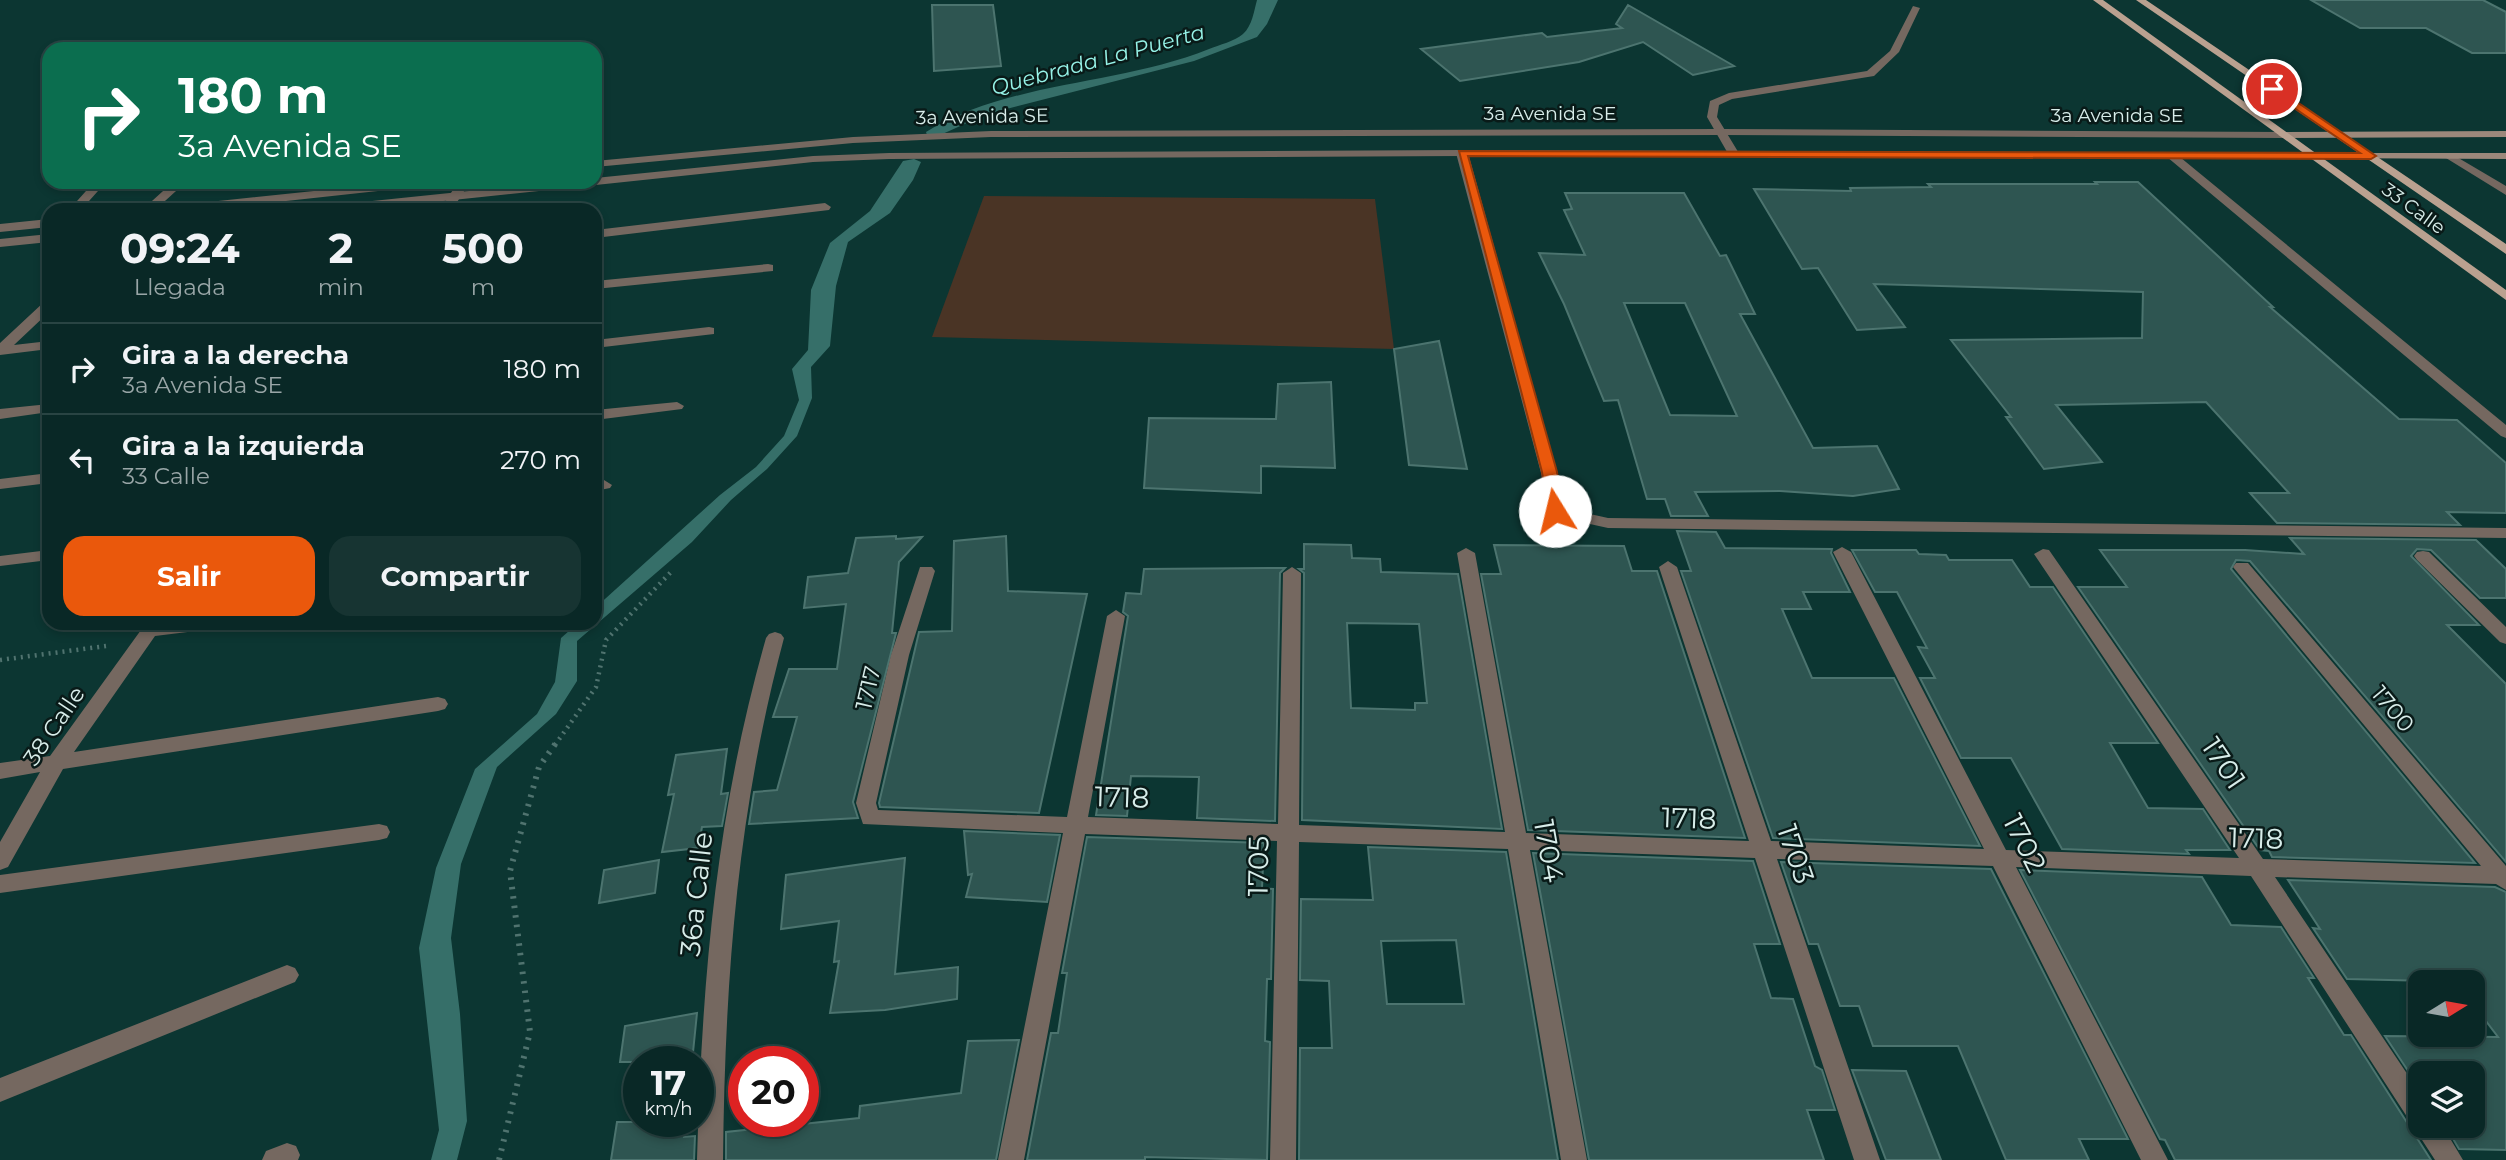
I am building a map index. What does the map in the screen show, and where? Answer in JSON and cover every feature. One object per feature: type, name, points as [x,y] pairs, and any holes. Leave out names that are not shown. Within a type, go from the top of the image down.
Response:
[{"type":"main road","name":"33 Calle","points":[[2097,0],[2506,296]]},
{"type":"main road","name":"33 Calle","points":[[2140,0],[2506,250]]},
{"type":"main road","name":"3a Avenida SE","points":[[2283,135],[2506,134]]},
{"type":"main road","name":"3a Avenida SE","points":[[2312,156],[2506,156]]},
{"type":"street","points":[[1734,155],[1712,117],[1714,103],[1729,96],[1870,74],[1894,52],[1916,8]]},
{"type":"street","name":"3a Avenida SE","points":[[602,163],[853,140],[991,134],[1721,132],[2283,135]]},
{"type":"street","name":"3a Avenida SE","points":[[602,180],[889,156],[1462,153],[2312,156]]},
{"type":"street","points":[[1462,153],[1549,472],[1555,511],[1608,523],[2506,533]]},
{"type":"street","points":[[2171,155],[2506,433]]},
{"type":"street","points":[[2450,156],[2506,191]]},
{"type":"street","points":[[81,203],[94,189]]},
{"type":"street","points":[[156,203],[172,189]]},
{"type":"street","points":[[236,203],[368,189]]},
{"type":"street","points":[[451,203],[460,189]]},
{"type":"street","points":[[395,203],[526,189]]},
{"type":"street","points":[[602,233],[825,207]]},
{"type":"street","points":[[0,228],[42,224]]},
{"type":"street","points":[[0,243],[42,239]]},
{"type":"street","points":[[602,284],[768,268]]},
{"type":"street","points":[[0,351],[42,312]]},
{"type":"street","points":[[602,343],[709,331]]},
{"type":"street","points":[[0,351],[42,346]]},
{"type":"street","points":[[602,414],[677,406]]},
{"type":"street","points":[[0,414],[42,409]]},
{"type":"street","points":[[0,484],[42,479]]},
{"type":"street","name":"1702","points":[[1842,552],[2155,1160]]},
{"type":"street","name":"1704","points":[[1466,553],[1574,1160]]},
{"type":"street","name":"1701","points":[[2043,554],[2257,867],[2408,1097]]},
{"type":"street","points":[[0,561],[42,556]]},
{"type":"street","points":[[2423,556],[2506,638]]},
{"type":"street","name":"1703","points":[[1668,567],[1867,1160]]},
{"type":"street","name":"1700","points":[[2242,567],[2504,878]]},
{"type":"street","name":"1717","points":[[870,818],[866,803],[901,655],[926,571]]},
{"type":"street","name":"1705","points":[[1283,1160],[1292,573]]},
{"type":"street","points":[[1011,1160],[1116,616]]},
{"type":"street","name":"38 Calle","points":[[0,861],[56,763],[149,632]]},
{"type":"street","name":"36a Calle","points":[[709,1160],[711,1065],[727,860],[761,684],[775,638]]},
{"type":"street","points":[[0,771],[438,704]]},
{"type":"street","name":"1718","points":[[870,818],[2504,878]]},
{"type":"street","points":[[0,884],[379,832]]},
{"type":"street","points":[[0,1090],[287,975]]},
{"type":"street","points":[[2436,1138],[2450,1160]]},
{"type":"path","points":[[499,1160],[530,1032],[510,870],[539,767],[596,687],[606,640],[671,572]]},
{"type":"path","points":[[0,660],[149,632]]},
{"type":"shaded area","points":[[984,196],[1375,199],[1394,349],[932,337]]},
{"type":"water","points":[[1257,0],[1278,0],[1267,24],[1257,37],[1194,61],[987,114],[928,138],[926,132],[959,115],[994,102],[1174,61],[1231,41],[1249,27]]},
{"type":"water","points":[[914,159],[921,162],[913,180],[890,213],[848,242],[836,286],[830,346],[811,367],[812,398],[797,436],[692,542],[602,619],[602,602],[720,495],[756,467],[784,436],[799,400],[792,369],[808,350],[811,290],[830,243],[870,211],[903,161]]},
{"type":"water","points":[[570,630],[590,630],[577,641],[577,681],[556,714],[497,767],[461,864],[451,938],[460,1014],[467,1121],[457,1160],[431,1160],[439,1130],[419,948],[436,868],[475,769],[537,714],[555,682],[561,638]]},
{"type":"building","points":[[2311,0],[2483,0],[2506,12],[2506,53],[2472,53],[2426,28],[2360,28]]},
{"type":"building","points":[[932,5],[993,5],[1001,66],[934,71]]},
{"type":"building","points":[[1628,5],[1734,66],[1693,75],[1643,42],[1579,62],[1460,81],[1421,49],[1542,33],[1547,37],[1622,28],[1616,24]]},
{"type":"building","points":[[2095,182],[2138,182],[2273,307],[2270,307],[2399,419],[2457,420],[2506,463],[2506,513],[2447,512],[2460,525],[2277,523],[2250,493],[2289,493],[2206,402],[2056,405],[2102,462],[2044,469],[2006,417],[2011,417],[1951,340],[2142,338],[2143,292],[1874,284],[1905,327],[1857,330],[1818,268],[1802,269],[1754,189],[1851,191],[1850,188],[1931,187],[1928,184],[2097,184]]},
{"type":"building","points":[[1565,193],[1684,193],[1720,256],[1726,255],[1755,314],[1740,314],[1813,448],[1877,446],[1899,489],[1853,496],[1780,491],[1695,492],[1708,516],[1671,516],[1665,499],[1647,499],[1618,400],[1604,401],[1564,304],[1539,253],[1585,255],[1564,210],[1572,209]],"holes":[[[1624,303],[1685,303],[1737,416],[1670,415]]]},
{"type":"building","points":[[1439,341],[1467,469],[1409,465],[1394,349]]},
{"type":"building","points":[[1331,382],[1335,468],[1261,466],[1261,493],[1144,488],[1149,418],[1276,419],[1278,384]]},
{"type":"building","points":[[1677,531],[1716,532],[1725,548],[1832,549],[1831,553],[1850,592],[1803,592],[1811,609],[1782,609],[1812,678],[1894,678],[1980,846],[1773,838],[1681,571],[1691,571]]},
{"type":"building","points":[[896,536],[896,539],[922,537],[899,562],[892,633],[896,633],[853,802],[858,818],[749,824],[754,792],[777,790],[797,717],[773,717],[789,669],[837,669],[846,604],[804,608],[808,577],[848,573],[856,538]]},
{"type":"building","points":[[1006,536],[1008,591],[1087,594],[1039,813],[880,807],[919,632],[952,631],[954,541]]},
{"type":"building","points":[[2290,538],[2476,540],[2506,569],[2506,598],[2480,598],[2431,550],[2417,549],[2411,556],[2479,625],[2447,625],[2506,684],[2506,862],[2250,561],[2236,560],[2231,569],[2475,863],[2272,857],[2269,851],[2260,850],[2078,587],[2127,587],[2100,550],[2245,550],[2304,554]]},
{"type":"building","points":[[1304,544],[1351,545],[1352,558],[1380,559],[1381,572],[1458,574],[1502,829],[1302,820],[1304,573],[1299,569],[1304,569]],"holes":[[[1347,623],[1419,624],[1427,703],[1415,703],[1415,710],[1351,708]]]},
{"type":"building","points":[[1494,545],[1624,546],[1632,571],[1657,571],[1745,838],[1528,830],[1481,574],[1501,574]]},
{"type":"building","points":[[1852,550],[1916,550],[1919,554],[1946,555],[1949,560],[2012,560],[2030,587],[2053,587],[2158,743],[2110,743],[2148,808],[2203,809],[2230,850],[2186,850],[2189,854],[2062,849],[2011,758],[1961,758],[1920,678],[1935,678],[1918,647],[1927,648],[1897,592],[1875,592]]},
{"type":"building","points":[[1285,568],[1280,573],[1275,821],[1197,818],[1199,777],[1131,776],[1127,816],[1096,815],[1128,616],[1123,612],[1126,593],[1141,594],[1144,569]]},
{"type":"building","points":[[727,749],[721,794],[728,793],[722,826],[702,827],[698,848],[662,852],[674,794],[668,795],[676,755]]},
{"type":"building","points":[[964,831],[1060,835],[1047,902],[966,897],[972,874],[968,875]]},
{"type":"building","points":[[1087,837],[1264,843],[1262,888],[1273,889],[1271,979],[1267,979],[1265,1041],[1270,1042],[1267,1160],[1145,1157],[1145,1160],[1027,1160],[1051,1033],[1058,1033],[1067,973],[1062,973]]},
{"type":"building","points":[[1368,847],[1506,852],[1558,1160],[1299,1160],[1300,1048],[1332,1048],[1329,981],[1300,980],[1301,899],[1373,900]],"holes":[[[1456,940],[1464,1004],[1387,1004],[1381,941]]]},
{"type":"building","points":[[1533,853],[1753,861],[1780,944],[1754,944],[1771,998],[1793,999],[1815,1066],[1822,1070],[1835,1110],[1807,1110],[1824,1160],[1589,1160]]},
{"type":"building","points":[[905,858],[895,974],[958,967],[957,999],[885,1010],[830,1013],[839,961],[834,962],[839,921],[781,929],[786,875]]},
{"type":"building","points":[[659,860],[655,893],[599,903],[604,870]]},
{"type":"building","points":[[1781,862],[1991,869],[2128,1139],[2079,1139],[2089,1160],[2006,1160],[1958,1046],[1873,1046],[1859,1006],[1840,1006],[1818,944],[1809,944]]},
{"type":"building","points":[[2020,870],[2202,877],[2231,925],[2281,927],[2314,978],[2308,978],[2344,1035],[2351,1035],[2408,1124],[2408,1138],[2417,1138],[2431,1160],[2175,1160],[2165,1140],[2160,1139]]},
{"type":"building","points":[[2288,880],[2495,887],[2506,892],[2506,1150],[2459,1149],[2453,1138],[2485,1138],[2485,1061],[2408,1061],[2408,1071],[2385,1036],[2408,1036],[2408,1047],[2485,1047],[2485,1037],[2498,1037],[2485,1020],[2485,970],[2408,970],[2408,980],[2347,979],[2313,928],[2320,929]]},
{"type":"building","points":[[697,1013],[694,1046],[623,1046],[623,1062],[620,1062],[625,1026]]},
{"type":"building","points":[[1019,1040],[996,1160],[726,1160],[726,1132],[728,1137],[819,1137],[819,1122],[859,1118],[860,1106],[961,1093],[968,1041]]},
{"type":"building","points":[[1852,1070],[1906,1071],[1941,1160],[1886,1160]]},
{"type":"building","points":[[617,1122],[623,1122],[623,1137],[695,1137],[694,1160],[611,1160]]},
{"type":"route","points":[[1555,511],[1549,472],[1462,153],[2371,156],[2272,89]]},
{"type":"water label","name":"Quebrada La Puerta","points":[[1098,60]]}]
